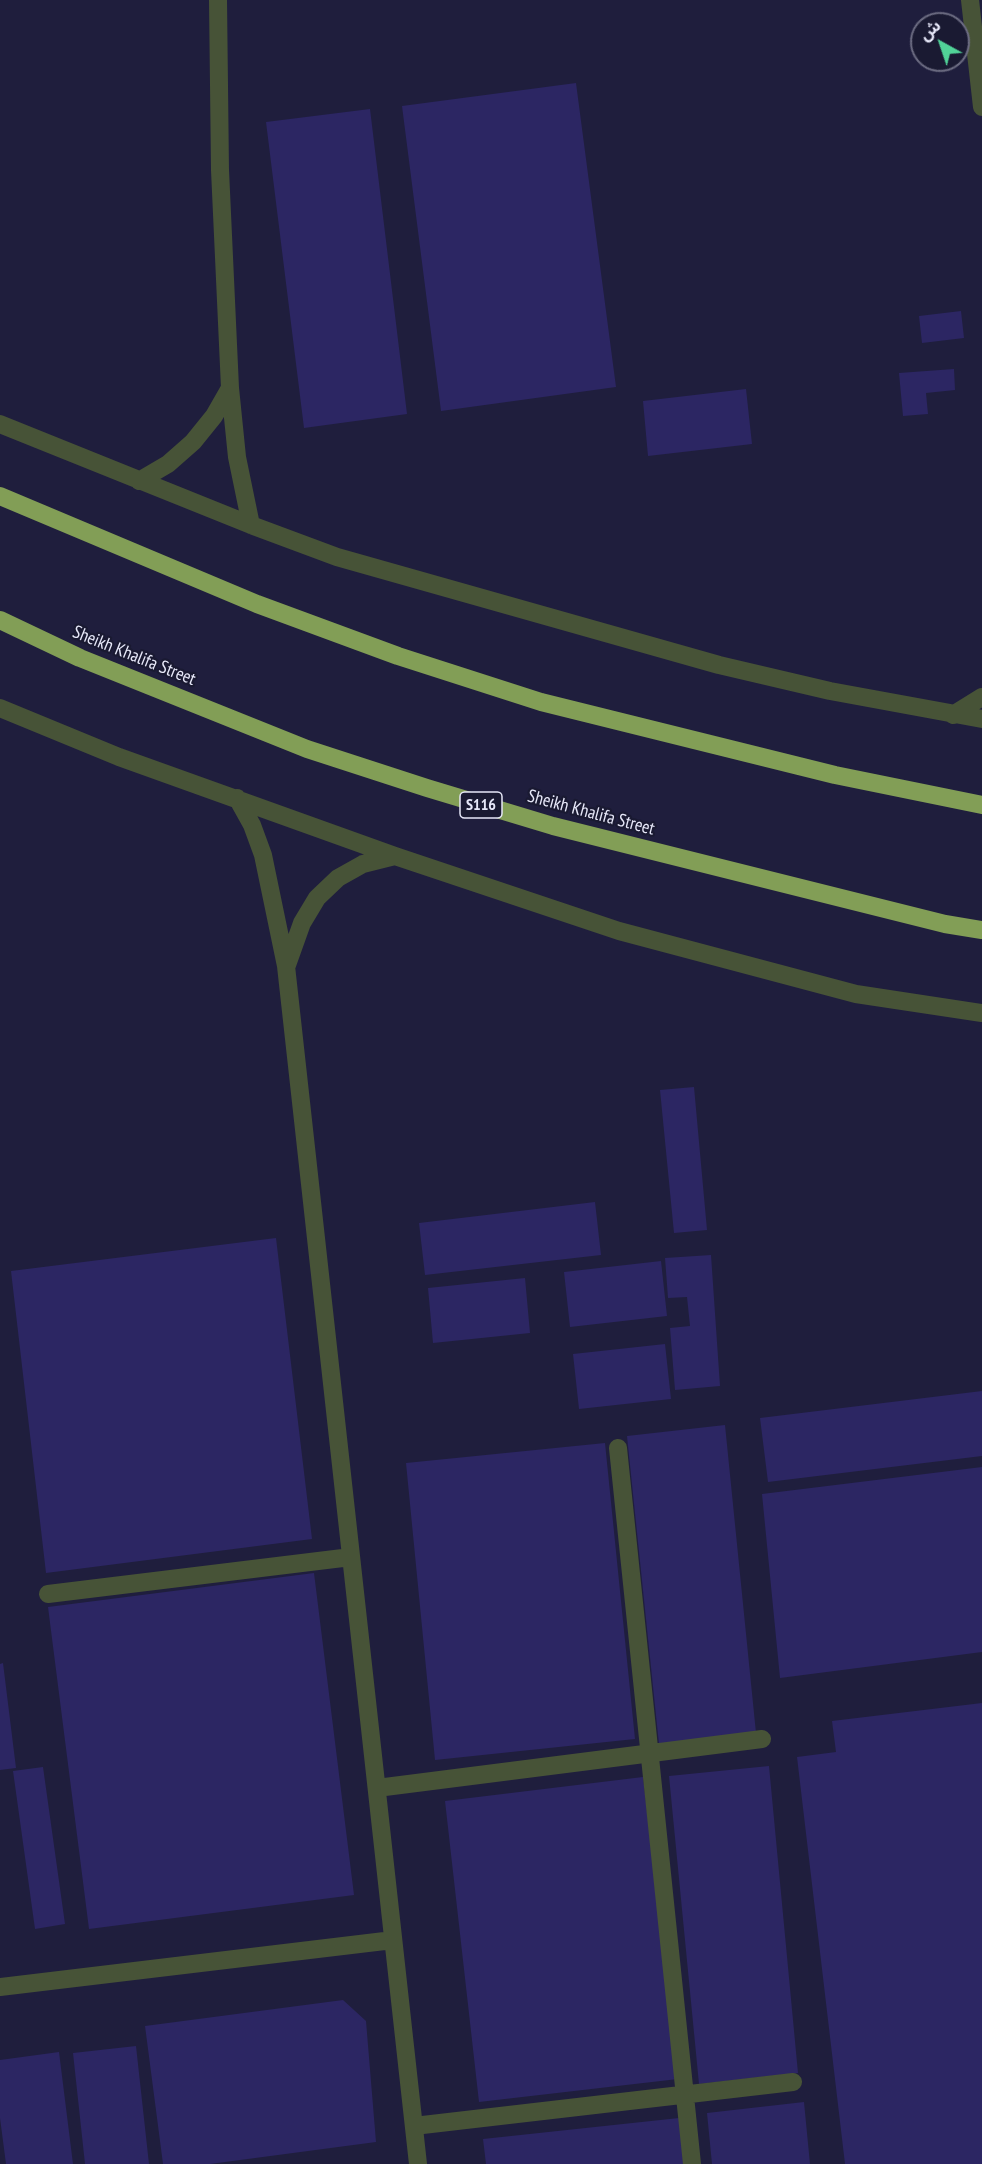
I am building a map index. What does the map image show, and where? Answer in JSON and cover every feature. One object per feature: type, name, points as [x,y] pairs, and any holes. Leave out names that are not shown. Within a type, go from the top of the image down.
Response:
[{"type":"highway","points":[[0,496],[258,604],[398,656],[541,702],[834,775],[982,805]]},
{"type":"highway","name":"Sheikh Khalifa Street","points":[[0,620],[80,658],[296,744],[427,788],[565,829],[945,924],[982,930]]},
{"type":"street","points":[[218,0],[220,170],[230,388],[237,457],[251,525]]},
{"type":"street","points":[[970,0],[982,107]]},
{"type":"street","points":[[139,481],[168,464],[193,442],[214,416],[230,388]]},
{"type":"street","points":[[0,424],[139,481],[337,557],[719,665],[830,692],[982,719]]},
{"type":"street","points":[[953,715],[982,697]]},
{"type":"street","points":[[0,708],[119,757],[395,856],[619,931],[856,994],[982,1013]]},
{"type":"street","points":[[237,798],[252,825],[263,855],[286,966],[418,2164]]},
{"type":"street","points":[[286,966],[302,923],[317,898],[338,878],[363,864],[395,856]]},
{"type":"street","points":[[618,1448],[692,2164]]},
{"type":"street","points":[[48,1594],[351,1557]]},
{"type":"street","points":[[377,1788],[762,1739]]},
{"type":"street","points":[[0,1987],[393,1940]]},
{"type":"street","points":[[414,2127],[793,2082]]},
{"type":"shaded area","points":[[0,0],[982,0],[982,2164],[0,2164]]},
{"type":"building","points":[[576,83],[616,387],[441,411],[402,106]]},
{"type":"building","points":[[370,109],[407,414],[304,428],[266,122]]},
{"type":"building","points":[[961,311],[964,338],[922,343],[919,316]]},
{"type":"building","points":[[954,369],[955,390],[926,393],[928,414],[903,416],[899,373]]},
{"type":"building","points":[[746,389],[752,444],[648,456],[643,401]]},
{"type":"building","points":[[694,1087],[707,1230],[674,1233],[660,1090]]},
{"type":"building","points":[[595,1202],[601,1255],[425,1275],[419,1223]]},
{"type":"building","points":[[276,1238],[312,1539],[46,1573],[11,1271]]},
{"type":"building","points":[[711,1255],[720,1386],[675,1390],[670,1328],[690,1326],[687,1297],[668,1298],[665,1258]]},
{"type":"building","points":[[661,1261],[667,1316],[570,1327],[564,1272]]},
{"type":"building","points":[[525,1278],[530,1333],[433,1343],[428,1288]]},
{"type":"building","points":[[665,1344],[671,1399],[579,1409],[573,1354]]},
{"type":"building","points":[[982,1391],[982,1456],[768,1482],[760,1418]]},
{"type":"building","points":[[725,1425],[756,1733],[659,1744],[627,1436]]},
{"type":"building","points":[[605,1443],[635,1739],[435,1760],[406,1463]]},
{"type":"building","points":[[982,1467],[982,1652],[780,1678],[762,1494]]},
{"type":"building","points":[[314,1573],[354,1895],[89,1929],[48,1607]]},
{"type":"building","points":[[3,1663],[16,1768],[0,1770],[0,1664]]},
{"type":"building","points":[[982,1703],[982,2164],[845,2164],[797,1757],[836,1752],[832,1721]]},
{"type":"building","points":[[769,1766],[798,2073],[699,2084],[669,1776]]},
{"type":"building","points":[[43,1767],[65,1924],[35,1929],[13,1771]]},
{"type":"building","points":[[643,1777],[678,2079],[479,2102],[445,1801]]},
{"type":"building","points":[[343,2000],[366,2021],[376,2142],[210,2164],[163,2164],[145,2026]]},
{"type":"building","points":[[136,2046],[149,2164],[85,2164],[73,2053]]},
{"type":"building","points":[[59,2052],[73,2164],[6,2164],[0,2118],[0,2060]]},
{"type":"building","points":[[804,2102],[810,2164],[712,2164],[707,2113]]},
{"type":"building","points":[[679,2118],[684,2164],[486,2164],[483,2139]]}]
